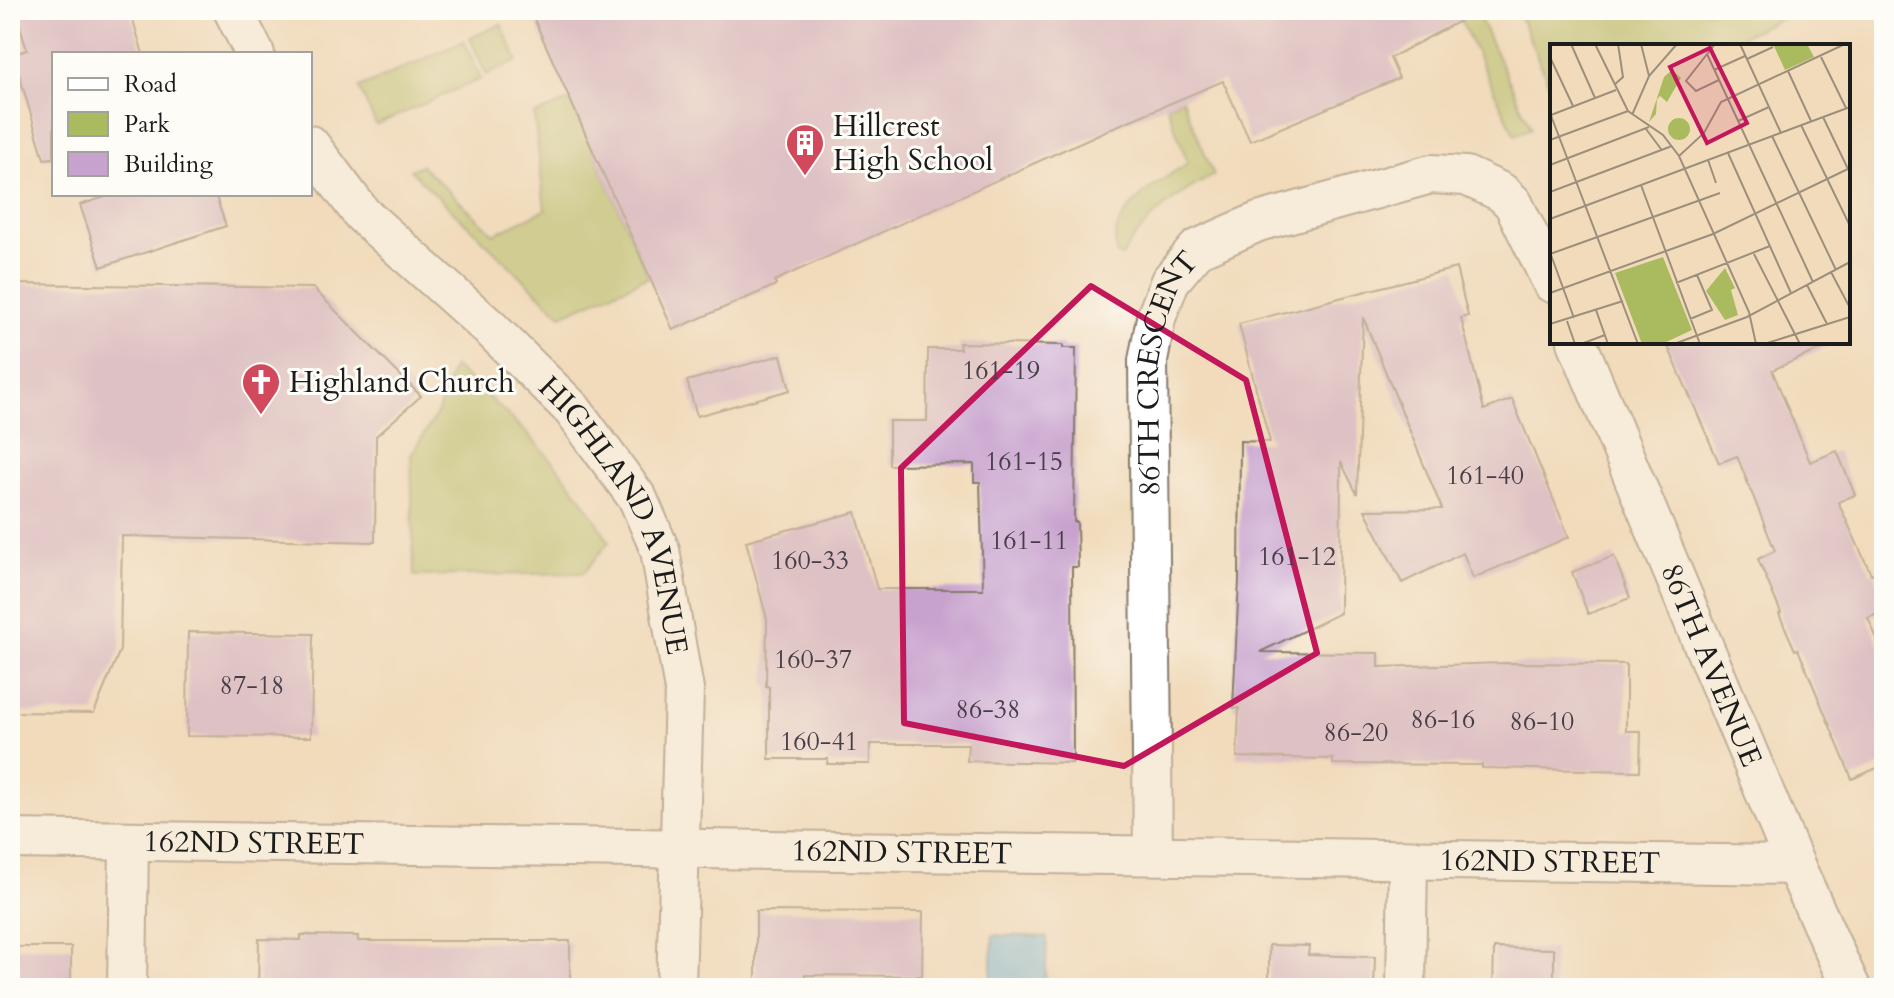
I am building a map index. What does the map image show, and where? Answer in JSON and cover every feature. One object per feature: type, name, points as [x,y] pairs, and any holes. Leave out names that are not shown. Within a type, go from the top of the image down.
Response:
[{"type":"street","points":[[233,10],[254,52]]},
{"type":"street","name":"HIGHLAND AVENUE","points":[[312,148],[362,214],[492,330],[572,409],[638,499],[660,550],[684,690],[676,988]]},
{"type":"street","name":"86TH CRESCENT","points":[[1153,854],[1148,361],[1156,318],[1170,281],[1197,249],[1258,222],[1431,174],[1466,176],[1501,192],[1513,203],[1547,271]]},
{"type":"street","name":"86TH AVENUE","points":[[1578,344],[1795,865],[1851,988]]},
{"type":"street","name":"162ND STREET","points":[[10,839],[1795,865]]},
{"type":"street","points":[[127,988],[129,841]]},
{"type":"street","points":[[1406,988],[1408,860]]},
{"type":"highlighted area","points":[[1091,286],[1246,380],[1317,653],[1124,766],[904,723],[901,468]]},
{"type":"green space","points":[[1456,10],[1476,10],[1531,128],[1515,135]]},
{"type":"green space","points":[[1517,10],[1800,10],[1724,44],[1550,44],[1550,86]]},
{"type":"green space","points":[[501,24],[518,61],[486,75],[470,38]]},
{"type":"green space","points":[[464,41],[481,79],[376,125],[359,88]]},
{"type":"green space","points":[[1182,99],[1214,175],[1162,209],[1122,256],[1117,255],[1115,240],[1118,226],[1126,213],[1149,189],[1188,163],[1167,106]]},
{"type":"green space","points":[[571,100],[649,277],[561,315],[410,170],[421,165],[494,234],[545,210],[534,115]]},
{"type":"green space","points":[[453,366],[540,447],[577,491],[593,516],[609,542],[584,573],[414,576],[411,455],[438,412]]},
{"type":"water","points":[[993,935],[1047,937],[1045,988],[991,988]]},
{"type":"building","points":[[15,10],[130,10],[142,52],[52,52],[52,158],[44,159],[13,54],[27,50]]},
{"type":"building","name":"Hillcrest High School","points":[[530,10],[1480,10],[1390,58],[1399,78],[1250,141],[1223,81],[774,281],[776,285],[673,330]]},
{"type":"building","points":[[108,196],[216,196],[226,226],[101,267],[80,205]]},
{"type":"building","points":[[1456,268],[1468,316],[1461,318],[1484,410],[1512,399],[1569,537],[1473,578],[1463,553],[1402,583],[1365,510],[1442,509],[1363,317],[1357,494],[1341,462],[1340,613],[1260,652],[1379,653],[1379,667],[1504,663],[1626,664],[1626,731],[1641,731],[1640,771],[1333,764],[1333,759],[1237,757],[1239,708],[1233,708],[1239,580],[1240,441],[1270,442],[1239,324]]},
{"type":"building","points":[[10,284],[313,288],[421,396],[376,436],[375,542],[122,536],[120,650],[94,713],[10,712]]},
{"type":"building","points":[[959,343],[1063,345],[1063,348],[1076,348],[1074,522],[1077,522],[1078,567],[1072,567],[1073,763],[967,761],[968,744],[870,744],[870,764],[827,764],[828,759],[769,759],[767,619],[746,541],[856,512],[877,589],[983,589],[980,482],[974,482],[974,464],[889,465],[889,421],[927,421],[928,349],[960,349]]},
{"type":"building","points":[[1667,344],[1833,344],[1772,370],[1810,462],[1837,451],[1855,495],[1838,502],[1884,597],[1884,611],[1868,618],[1884,655],[1884,765],[1852,779],[1758,559],[1775,551],[1737,456],[1719,463]]},
{"type":"building","points":[[781,355],[790,390],[697,416],[687,381]]},
{"type":"building","points":[[1614,556],[1630,598],[1588,614],[1572,572]]},
{"type":"building","points":[[188,632],[313,634],[311,737],[187,736]]},
{"type":"building","points":[[756,911],[923,912],[922,976],[805,975],[805,988],[756,988]]},
{"type":"building","points":[[301,935],[358,936],[358,941],[570,941],[570,988],[258,988],[259,939],[301,940]]},
{"type":"building","points":[[1269,945],[1309,946],[1308,955],[1375,957],[1374,988],[1269,988]]},
{"type":"building","points":[[10,947],[71,947],[71,988],[10,988]]},
{"type":"building","points":[[1494,948],[1554,949],[1554,988],[1493,988]]},
{"type":"place","name":"Hillcrest High School","points":[[805,177]]},
{"type":"place","name":"Highland Church","points":[[261,416]]}]
